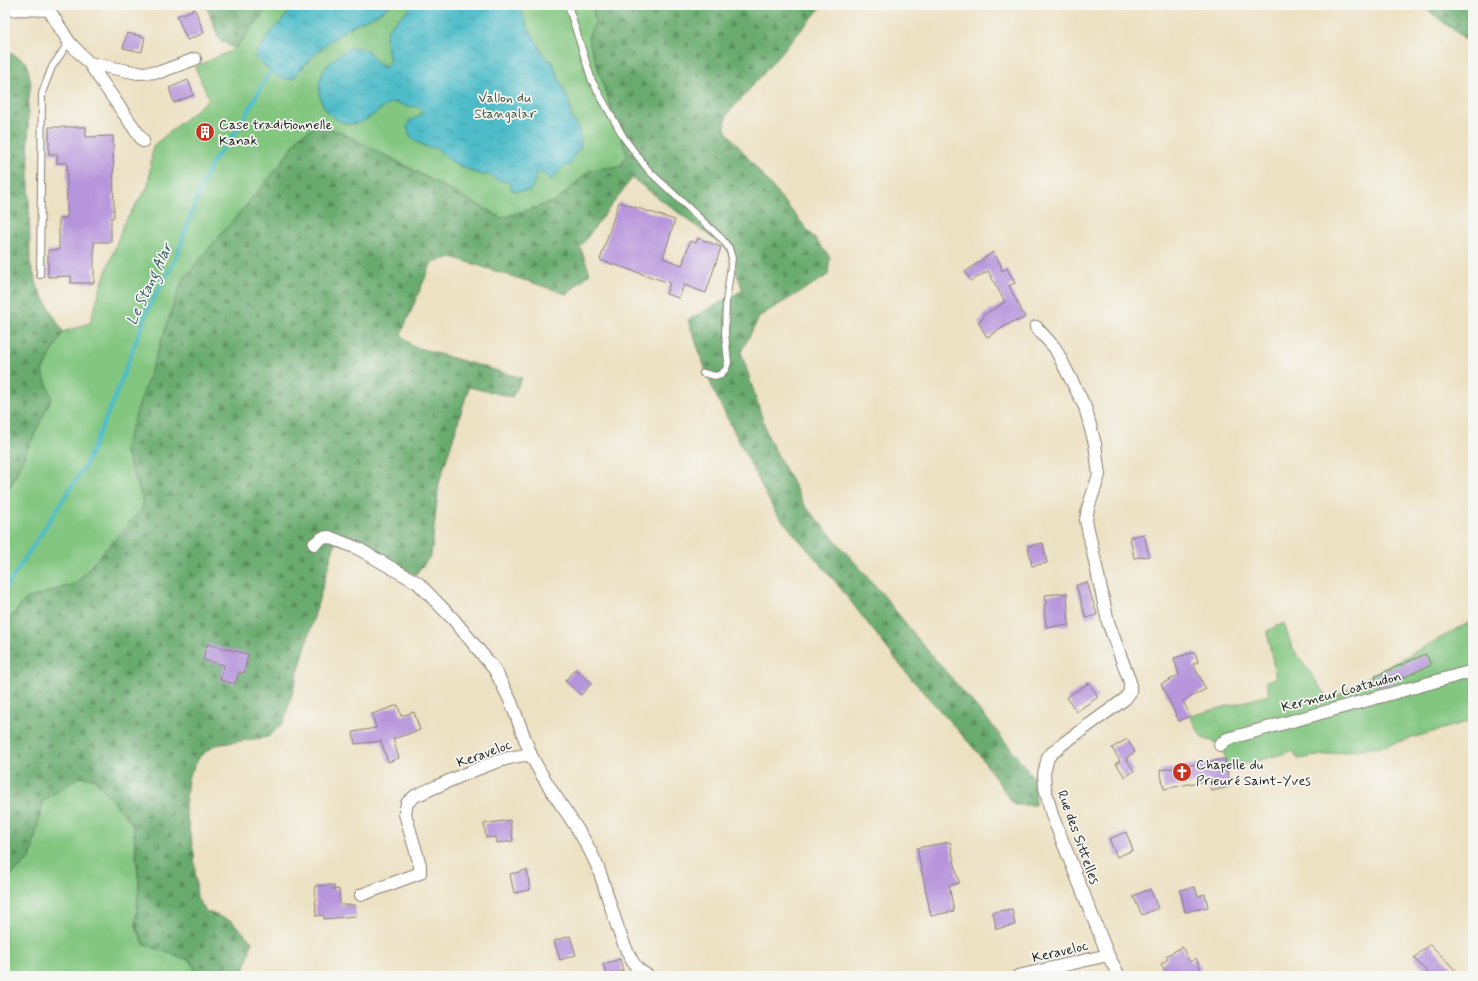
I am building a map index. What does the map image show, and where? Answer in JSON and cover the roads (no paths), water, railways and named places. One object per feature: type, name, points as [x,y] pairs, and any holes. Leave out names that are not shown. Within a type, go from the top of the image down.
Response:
[{"type":"street","points":[[5,10],[47,8],[69,42],[89,63],[143,141]]},
{"type":"street","points":[[89,63],[138,73],[160,72],[196,59]]},
{"type":"street","name":"Rue des Sittelles","points":[[1036,327],[1055,348],[1085,407],[1094,444],[1099,475],[1088,508],[1086,520],[1108,622],[1130,682],[1130,692],[1124,699],[1061,745],[1048,757],[1044,774],[1045,788],[1052,816],[1108,955],[1119,976]]},
{"type":"street","points":[[314,544],[322,538],[329,537],[357,548],[418,583],[454,620],[495,670],[511,702],[531,755]]},
{"type":"street","name":"Kermeur Coataudon","points":[[1220,745],[1227,738],[1473,671]]},
{"type":"street","name":"Keraveloc","points":[[362,895],[420,873],[420,865],[405,814],[407,803],[415,796],[503,760],[521,755],[531,755],[539,772],[577,827],[597,866],[630,956],[639,970],[648,976]]},
{"type":"street","name":"Keraveloc","points":[[1018,976],[1108,955]]},
{"type":"lane","points":[[568,5],[592,81],[624,138],[649,171],[722,239],[729,248],[732,258],[726,302],[725,333],[728,362],[726,369],[721,374],[715,376],[703,372]]},
{"type":"lane","points":[[40,275],[42,93],[52,67],[69,42]]},
{"type":"water","points":[[296,5],[391,5],[340,34],[311,58],[293,79],[280,78],[254,57],[269,34]]},
{"type":"water","points":[[413,5],[518,5],[528,27],[547,60],[551,60],[569,102],[572,119],[578,128],[581,148],[576,151],[570,165],[562,168],[553,179],[550,180],[542,172],[537,173],[531,191],[516,191],[512,190],[510,183],[495,179],[490,175],[480,175],[469,170],[449,160],[437,148],[426,147],[411,138],[407,127],[410,120],[418,117],[423,111],[418,106],[415,107],[395,103],[390,104],[360,123],[353,124],[345,123],[329,114],[324,107],[319,91],[322,74],[329,63],[352,47],[366,50],[380,65],[385,67],[390,60],[386,38],[389,27]]},
{"type":"waterway","name":"Le Stang Alar","points":[[5,589],[85,466],[115,397],[148,309],[176,258],[199,192],[213,161],[239,128],[266,78],[274,68]]},
{"type":"place","name":"Case traditionnelle Kanak","points":[[205,132]]},
{"type":"place","name":"Chapelle du Prieuré Saint-Yves","points":[[1182,772]]},
{"type":"park label","name":"Vallon du Stangalar","points":[[505,106]]}]
